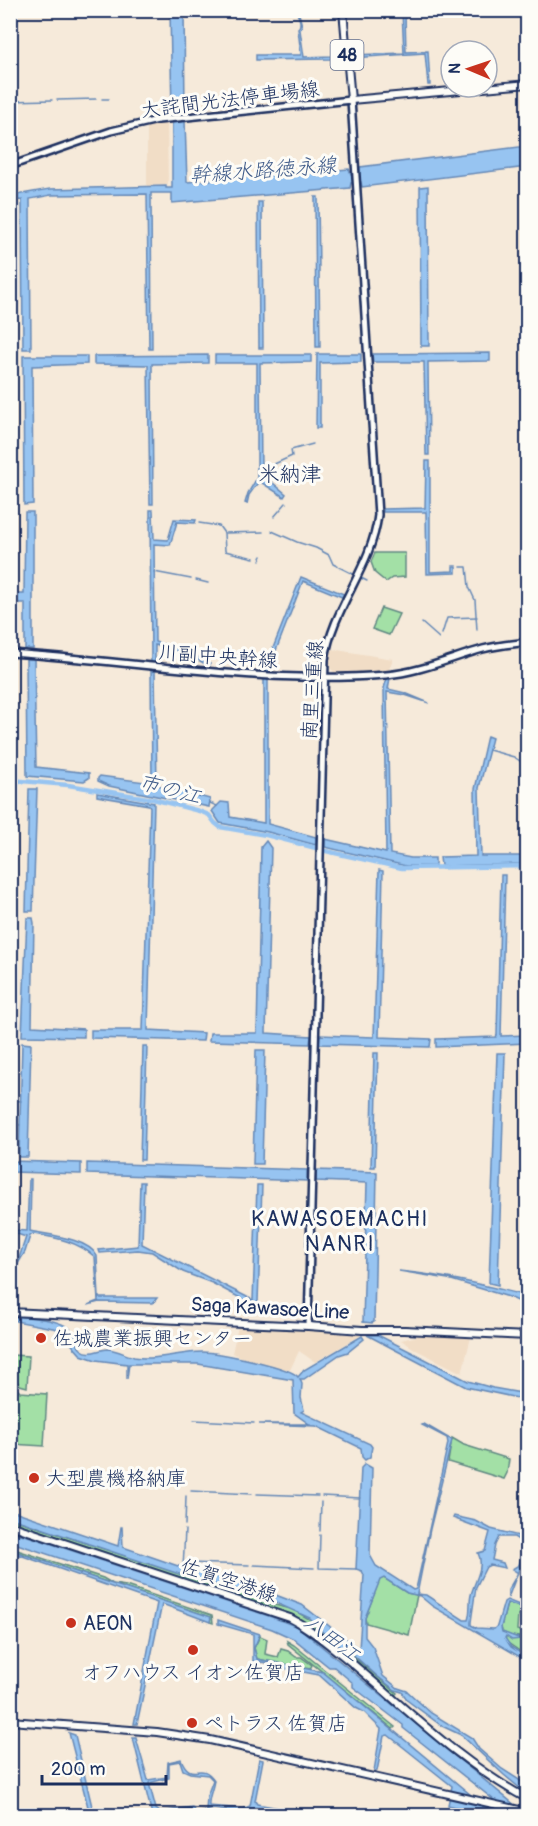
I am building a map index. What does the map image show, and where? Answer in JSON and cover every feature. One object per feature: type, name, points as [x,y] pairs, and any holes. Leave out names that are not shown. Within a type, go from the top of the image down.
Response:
[{"type":"main road","name":"48","points":[[343,10],[351,100],[528,84]]},
{"type":"main road","name":"Saga Kawasoe Line","points":[[10,1312],[528,1336]]},
{"type":"main road","name":"佐賀空港線","points":[[10,1525],[290,1618],[322,1639],[471,1763],[505,1787],[528,1798]]},
{"type":"main road","points":[[10,1721],[157,1732],[188,1737],[319,1764],[528,1812]]},
{"type":"street","name":"大詫間光法停車場線","points":[[10,166],[111,131],[183,116],[351,100]]},
{"type":"street","name":"南里三重線","points":[[308,1326],[325,677],[328,641],[365,562],[376,531],[378,515],[351,100]]},
{"type":"street","name":"川副中央幹線","points":[[10,652],[211,672],[325,677],[388,675],[485,649],[528,642]]},
{"type":"shaded area","points":[[167,122],[168,185],[147,186],[147,125]]},
{"type":"shaded area","points":[[331,649],[393,659],[388,672],[336,674],[329,667]]},
{"type":"shaded area","points":[[238,1327],[358,1333],[360,1336],[315,1362],[299,1351],[290,1370],[249,1361],[232,1353]]},
{"type":"shaded area","points":[[422,1335],[471,1337],[462,1373],[401,1340]]},
{"type":"green space","points":[[375,553],[405,553],[405,577],[392,578],[386,582],[375,573],[371,562]]},
{"type":"green space","points":[[381,608],[399,614],[389,635],[372,629]]},
{"type":"green space","points":[[11,1355],[29,1356],[27,1387],[20,1385],[11,1374]]},
{"type":"green space","points":[[11,1387],[15,1387],[20,1392],[47,1394],[44,1446],[11,1444]]},
{"type":"green space","points":[[452,1438],[464,1445],[509,1459],[504,1479],[448,1462]]},
{"type":"green space","points":[[10,1518],[233,1591],[231,1592],[239,1591],[270,1604],[292,1609],[309,1619],[344,1651],[397,1693],[394,1696],[296,1617],[218,1589],[210,1589],[11,1523]]},
{"type":"green space","points":[[11,1548],[103,1578],[113,1584],[126,1586],[212,1615],[213,1623],[210,1622],[210,1617],[11,1550]]},
{"type":"green space","points":[[384,1578],[407,1593],[417,1595],[409,1635],[366,1623],[365,1618],[380,1579]]},
{"type":"green space","points":[[507,1603],[523,1608],[527,1613],[518,1615],[517,1630],[527,1634],[524,1654],[505,1641],[506,1636],[521,1639],[519,1637],[502,1632],[501,1627]]},
{"type":"green space","points":[[260,1636],[267,1639],[265,1654],[278,1657],[281,1649],[288,1651],[312,1665],[310,1669],[257,1659],[254,1648]]},
{"type":"green space","points":[[287,1641],[294,1645],[395,1727],[393,1729]]},
{"type":"water","points":[[298,10],[302,26],[300,30],[304,57],[331,56],[342,52],[343,56],[330,59],[256,60],[256,55],[301,55],[298,29],[300,22],[296,11]]},
{"type":"water","points":[[170,11],[184,11],[185,111],[182,112],[182,121],[185,121],[187,182],[349,169],[351,174],[360,172],[360,167],[527,146],[527,167],[362,187],[361,182],[351,183],[350,188],[172,203],[172,193],[151,193],[152,349],[149,349],[147,194],[51,195],[30,199],[31,349],[23,349],[22,200],[11,201],[10,196],[50,189],[166,186],[166,188],[172,188],[172,122],[175,121],[175,113],[172,113]]},
{"type":"water","points":[[467,11],[467,13],[405,14],[406,52],[428,51],[430,85],[428,85],[425,53],[352,58],[352,55],[404,53],[402,12]]},
{"type":"water","points":[[428,186],[429,346],[421,346],[420,187]]},
{"type":"water","points":[[315,197],[318,197],[320,347],[316,347]]},
{"type":"water","points":[[258,202],[262,202],[263,348],[259,348]]},
{"type":"water","points":[[490,353],[490,361],[428,362],[429,455],[426,455],[424,362],[373,362],[372,354]]},
{"type":"water","points":[[317,354],[361,354],[361,362],[320,363],[320,428],[316,428]]},
{"type":"water","points":[[208,355],[208,363],[152,364],[153,504],[150,504],[148,365],[94,364],[94,356]]},
{"type":"water","points":[[215,355],[311,355],[311,362],[260,363],[261,473],[286,494],[284,497],[259,481],[249,495],[247,504],[245,503],[257,478],[257,363],[215,363]]},
{"type":"water","points":[[23,356],[87,356],[87,364],[32,366],[33,504],[24,505]]},
{"type":"water","points":[[426,461],[430,461],[430,572],[453,571],[453,566],[456,566],[456,573],[427,574],[426,512],[383,512],[383,509],[425,508]]},
{"type":"water","points":[[150,510],[153,510],[154,539],[168,540],[174,519],[196,520],[195,523],[177,522],[170,545],[154,544],[155,642],[188,651],[210,664],[209,666],[187,654],[155,645],[155,663],[151,663]]},
{"type":"water","points":[[25,512],[33,512],[33,649],[25,649],[25,603],[11,603],[11,594],[24,594]]},
{"type":"water","points":[[301,577],[344,594],[342,597],[303,581],[268,671],[264,671]]},
{"type":"water","points":[[26,659],[34,659],[36,767],[89,773],[89,778],[84,781],[27,776]]},
{"type":"water","points":[[151,671],[155,672],[157,785],[210,799],[209,807],[109,786],[98,781],[100,776],[152,783]]},
{"type":"water","points":[[387,678],[390,678],[388,689],[429,703],[387,692],[390,854],[411,858],[435,858],[435,866],[406,866],[325,847],[325,839],[386,853],[384,688]]},
{"type":"water","points":[[264,679],[268,679],[268,824],[316,837],[316,845],[268,832],[220,823],[212,811],[221,802],[229,803],[230,817],[264,823]]},
{"type":"water","points":[[487,736],[492,738],[479,788],[481,856],[524,856],[524,864],[441,866],[440,857],[476,856],[475,789]]},
{"type":"water","points":[[29,789],[37,789],[33,911],[26,911]]},
{"type":"water","points":[[97,793],[154,803],[148,1030],[204,1033],[203,1041],[91,1038],[91,1030],[143,1030],[150,807],[97,796]]},
{"type":"water","points":[[266,841],[271,848],[266,1033],[311,1036],[310,1044],[209,1041],[210,1033],[257,1033],[261,847]]},
{"type":"water","points":[[379,870],[383,871],[379,1037],[431,1039],[430,1047],[319,1044],[320,1035],[374,1037]]},
{"type":"water","points":[[501,875],[505,875],[501,1036],[527,1035],[527,1043],[436,1047],[436,1039],[496,1037],[497,1035]]},
{"type":"water","points":[[27,918],[33,918],[34,923],[32,1026],[84,1029],[84,1037],[22,1036]]},
{"type":"water","points":[[22,1043],[31,1044],[28,1157],[19,1157]]},
{"type":"water","points":[[143,1046],[147,1046],[144,1160],[140,1160]]},
{"type":"water","points":[[256,1050],[265,1050],[262,1164],[253,1164]]},
{"type":"water","points":[[374,1053],[378,1053],[375,1167],[371,1167]]},
{"type":"water","points":[[497,1053],[505,1053],[498,1285],[489,1283]]},
{"type":"water","points":[[11,1161],[81,1163],[81,1174],[11,1172]]},
{"type":"water","points":[[87,1163],[307,1170],[307,1181],[87,1174]]},
{"type":"water","points":[[316,1170],[377,1172],[374,1322],[372,1323],[363,1322],[367,1183],[316,1181]]},
{"type":"water","points":[[29,1179],[31,1179],[30,1231],[77,1241],[92,1250],[97,1256],[99,1298],[157,1298],[153,1303],[99,1302],[88,1305],[98,1301],[95,1257],[81,1247],[58,1239],[33,1234],[30,1236],[25,1252],[16,1267],[26,1237],[11,1232],[11,1230],[27,1231]]},
{"type":"water","points":[[140,1182],[144,1182],[142,1244],[253,1300],[257,1185],[262,1185],[258,1302],[244,1300],[212,1283],[183,1272],[152,1252],[138,1250],[100,1253],[99,1250],[138,1246]]},
{"type":"water","points":[[399,1271],[464,1281],[527,1296],[527,1305],[509,1297],[448,1279]]},
{"type":"water","points":[[15,1316],[47,1320],[64,1325],[74,1334],[80,1348],[85,1352],[108,1349],[142,1358],[202,1352],[238,1357],[269,1365],[298,1377],[304,1370],[362,1336],[364,1339],[348,1352],[339,1355],[304,1379],[300,1379],[304,1410],[301,1412],[370,1444],[372,1447],[370,1457],[365,1460],[362,1457],[361,1448],[316,1426],[259,1424],[309,1424],[294,1413],[293,1380],[198,1364],[129,1364],[127,1379],[127,1364],[96,1360],[81,1355],[58,1329],[15,1321]]},
{"type":"water","points":[[367,1335],[378,1335],[468,1381],[527,1394],[527,1400],[466,1387]]},
{"type":"water","name":"八田江","points":[[422,1425],[452,1440],[417,1594],[426,1595],[464,1620],[468,1620],[471,1595],[480,1569],[478,1553],[485,1551],[490,1532],[453,1518],[454,1516],[527,1538],[527,1548],[518,1573],[512,1569],[519,1565],[525,1544],[514,1537],[499,1537],[492,1560],[503,1563],[505,1568],[490,1565],[486,1567],[476,1587],[471,1625],[477,1628],[494,1629],[504,1602],[507,1600],[527,1608],[525,1611],[523,1608],[507,1603],[501,1627],[502,1632],[521,1639],[512,1640],[506,1636],[505,1638],[511,1647],[527,1657],[527,1661],[432,1606],[420,1596],[407,1593],[384,1578],[380,1580],[365,1618],[365,1637],[373,1647],[383,1676],[398,1688],[407,1691],[431,1713],[472,1738],[479,1749],[502,1769],[527,1785],[527,1794],[461,1735],[442,1726],[408,1701],[402,1692],[395,1690],[351,1653],[344,1650],[319,1629],[310,1618],[265,1598],[188,1577],[11,1518],[11,1510],[118,1546],[122,1527],[123,1547],[181,1567],[252,1586],[302,1605],[359,1649],[364,1575],[362,1571],[356,1569],[361,1468],[365,1464],[372,1468],[370,1555],[376,1566],[413,1590],[416,1589],[448,1443],[447,1438]]},
{"type":"water","points":[[11,1532],[298,1627],[527,1815],[513,1815],[353,1687],[353,1683],[334,1667],[329,1667],[294,1639],[272,1629],[11,1542]]},
{"type":"water","points":[[11,1550],[211,1617],[210,1622],[162,1604],[137,1724],[134,1724],[157,1603],[11,1552]]},
{"type":"water","points":[[517,1575],[508,1598],[508,1590]]},
{"type":"water","points":[[218,1620],[260,1634],[254,1648],[257,1659],[323,1672],[495,1815],[448,1805],[452,1786],[388,1735],[384,1736],[377,1771],[374,1771],[381,1729],[364,1712],[356,1708],[319,1675],[278,1667],[276,1664],[253,1661],[253,1634],[218,1624]]},
{"type":"water","points":[[69,1733],[75,1735],[94,1815],[90,1815]]},
{"type":"water","points":[[133,1738],[136,1738],[148,1780],[167,1777],[168,1762],[181,1759],[189,1770],[209,1774],[214,1780],[209,1806],[243,1809],[250,1806],[259,1759],[263,1760],[255,1801],[257,1804],[318,1815],[298,1815],[266,1810],[266,1815],[263,1815],[263,1809],[256,1808],[244,1813],[213,1809],[192,1815],[190,1809],[152,1815]],"holes":[[[180,1761],[183,1770],[208,1775],[213,1780],[207,1796],[206,1811],[195,1812],[192,1807],[160,1812],[156,1809],[149,1783],[169,1778],[169,1763]]]},
{"type":"waterway","points":[[348,17],[349,33]]},
{"type":"waterway","points":[[57,100],[96,99]]},
{"type":"waterway","points":[[102,99],[109,99]]},
{"type":"waterway","points":[[10,101],[52,100]]},
{"type":"waterway","points":[[261,470],[292,456],[291,450],[313,444]]},
{"type":"waterway","points":[[274,517],[286,503]]},
{"type":"waterway","points":[[199,523],[219,526],[224,533],[225,551],[254,558]]},
{"type":"waterway","points":[[272,531],[316,548],[329,555],[333,564],[353,574]]},
{"type":"waterway","points":[[225,533],[263,532]]},
{"type":"waterway","points":[[260,560],[262,556]]},
{"type":"waterway","points":[[461,567],[467,567],[469,587],[475,600],[477,630]]},
{"type":"waterway","points":[[154,572],[191,579]]},
{"type":"waterway","points":[[361,578],[367,581]]},
{"type":"waterway","points":[[196,580],[208,583]]},
{"type":"waterway","points":[[442,634],[447,618],[477,617]]},
{"type":"waterway","points":[[422,623],[439,638]]},
{"type":"waterway","points":[[489,750],[528,763]]},
{"type":"waterway","name":"市の江","points":[[10,780],[68,785],[153,799],[209,815],[220,827],[266,835],[316,848]]},
{"type":"waterway","points":[[210,803],[217,806]]},
{"type":"waterway","name":"市の江","points":[[326,851],[402,868],[528,866]]},
{"type":"waterway","points":[[10,1036],[18,1036]]},
{"type":"waterway","points":[[10,1100],[21,1101]]},
{"type":"waterway","points":[[10,1124],[20,1125]]},
{"type":"waterway","points":[[194,1420],[254,1423]]},
{"type":"waterway","points":[[191,1491],[252,1494]]},
{"type":"waterway","points":[[257,1494],[318,1496]]},
{"type":"waterway","points":[[185,1525],[186,1496]]},
{"type":"waterway","points":[[322,1496],[360,1498]]},
{"type":"waterway","points":[[320,1531],[321,1502]]},
{"type":"waterway","points":[[183,1568],[185,1530]]},
{"type":"waterway","points":[[320,1535],[319,1568],[356,1569]]},
{"type":"waterway","points":[[189,1563],[249,1565]]},
{"type":"waterway","points":[[254,1565],[314,1568]]},
{"type":"place","name":"佐城農業振興センター","points":[[41,1338]]},
{"type":"place","name":"大型農機格納庫","points":[[34,1478]]},
{"type":"place","name":"AEON","points":[[71,1623]]},
{"type":"place","name":"オフハウス イオン佐賀店","points":[[193,1650]]},
{"type":"place","name":"ペトラス 佐賀店","points":[[192,1723]]},
{"type":"district","name":"米納津","points":[[290,474]]},
{"type":"district","name":"KAWASOEMACHI NANRI","points":[[340,1230]]},
{"type":"water label","name":"幹線水路徳永線","points":[[263,170]]}]
